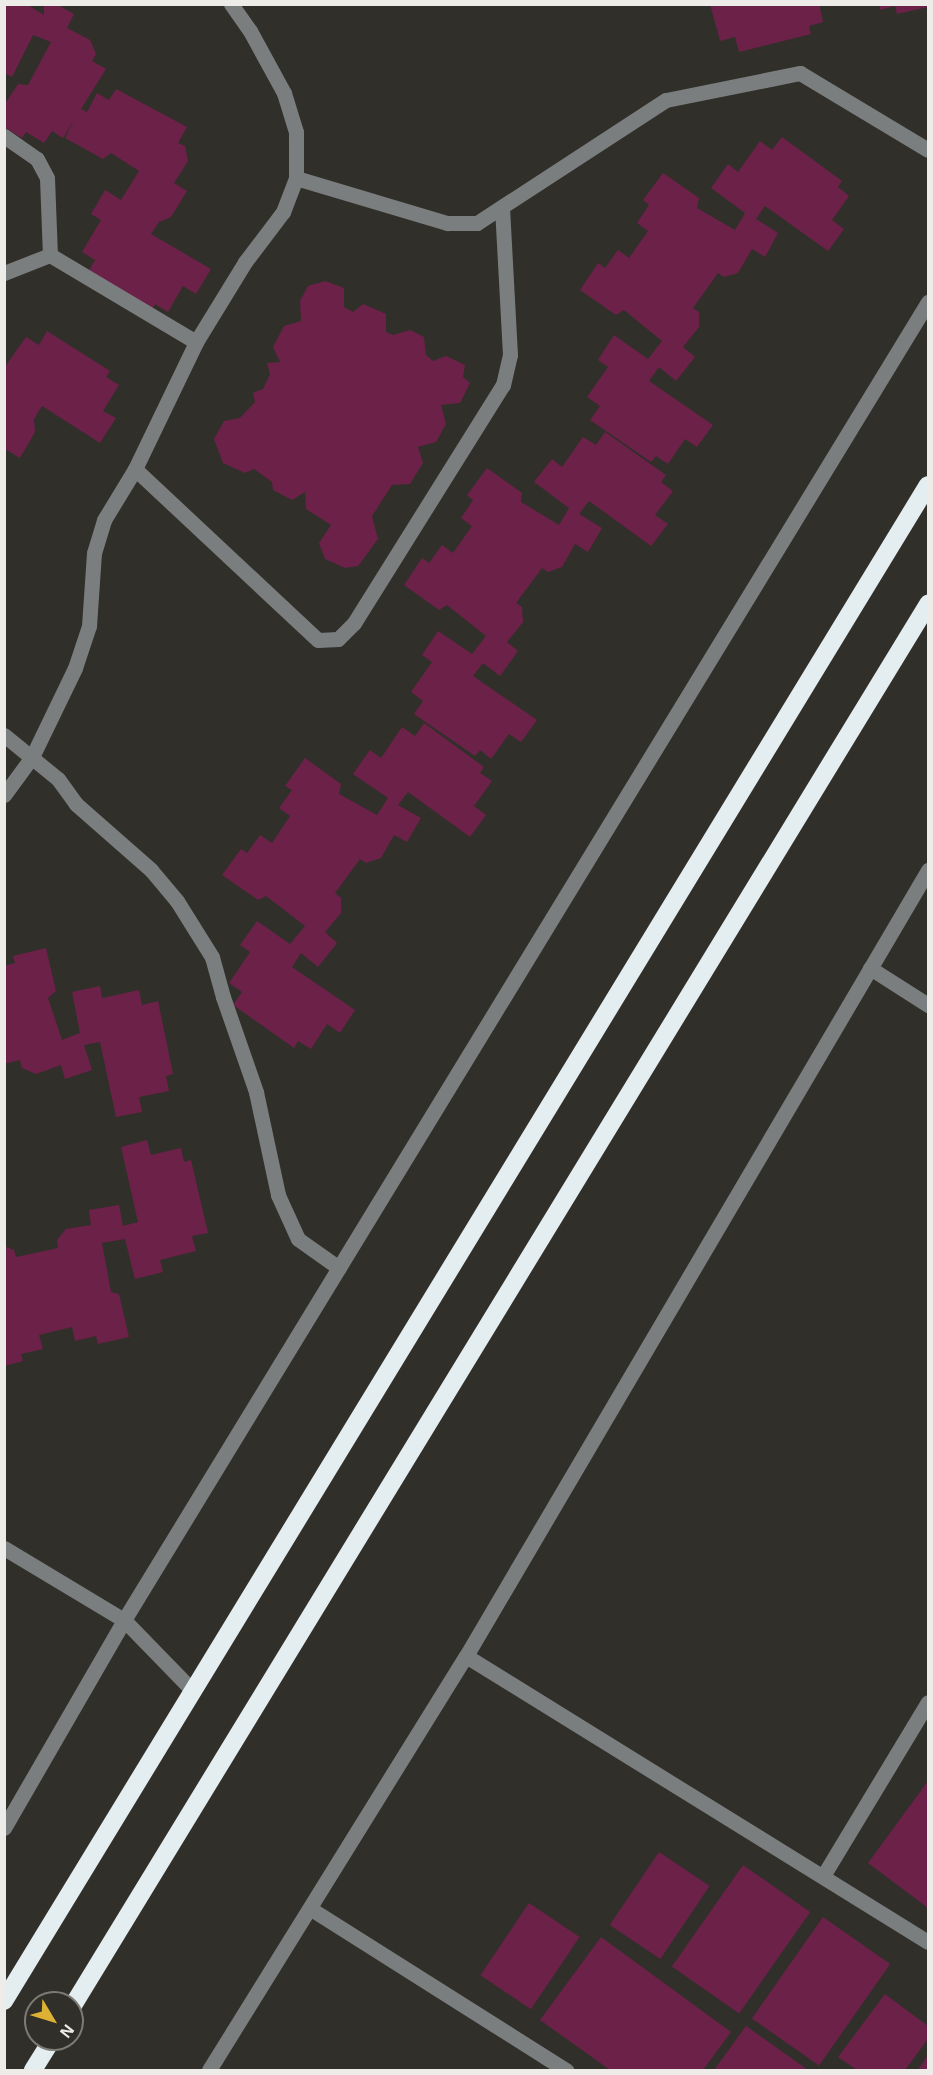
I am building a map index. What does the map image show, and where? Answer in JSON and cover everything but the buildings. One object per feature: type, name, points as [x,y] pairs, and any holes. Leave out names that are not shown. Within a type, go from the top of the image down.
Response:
[{"type":"highway","points":[[4,2001],[928,485]]},
{"type":"highway","points":[[82,1991],[928,604]]},
{"type":"highway","points":[[33,2070],[45,2051]]},
{"type":"street","points":[[4,795],[32,757],[75,668],[89,626],[94,553],[104,520],[135,469],[196,342],[245,262],[283,212],[296,178],[296,132],[284,93],[250,31],[231,4]]},
{"type":"street","points":[[296,178],[447,223],[477,223],[666,100],[800,73],[928,150]]},
{"type":"street","points":[[4,136],[37,159],[47,178],[50,255]]},
{"type":"street","points":[[135,469],[318,640],[338,639],[354,623],[502,385],[510,355],[502,207]]},
{"type":"street","points":[[50,255],[196,342]]},
{"type":"street","points":[[4,273],[50,255]]},
{"type":"street","points":[[4,1828],[124,1620],[928,302]]},
{"type":"street","points":[[4,735],[58,779],[76,804],[151,870],[177,901],[212,957],[223,997],[256,1092],[278,1195],[298,1239],[339,1268]]},
{"type":"street","points":[[209,2070],[466,1656],[928,870]]},
{"type":"street","points":[[870,968],[928,1005]]},
{"type":"street","points":[[4,1548],[124,1620],[193,1691]]},
{"type":"street","points":[[466,1656],[928,1942]]},
{"type":"street","points":[[823,1876],[928,1702]]},
{"type":"street","points":[[310,1909],[566,2070]]}]
